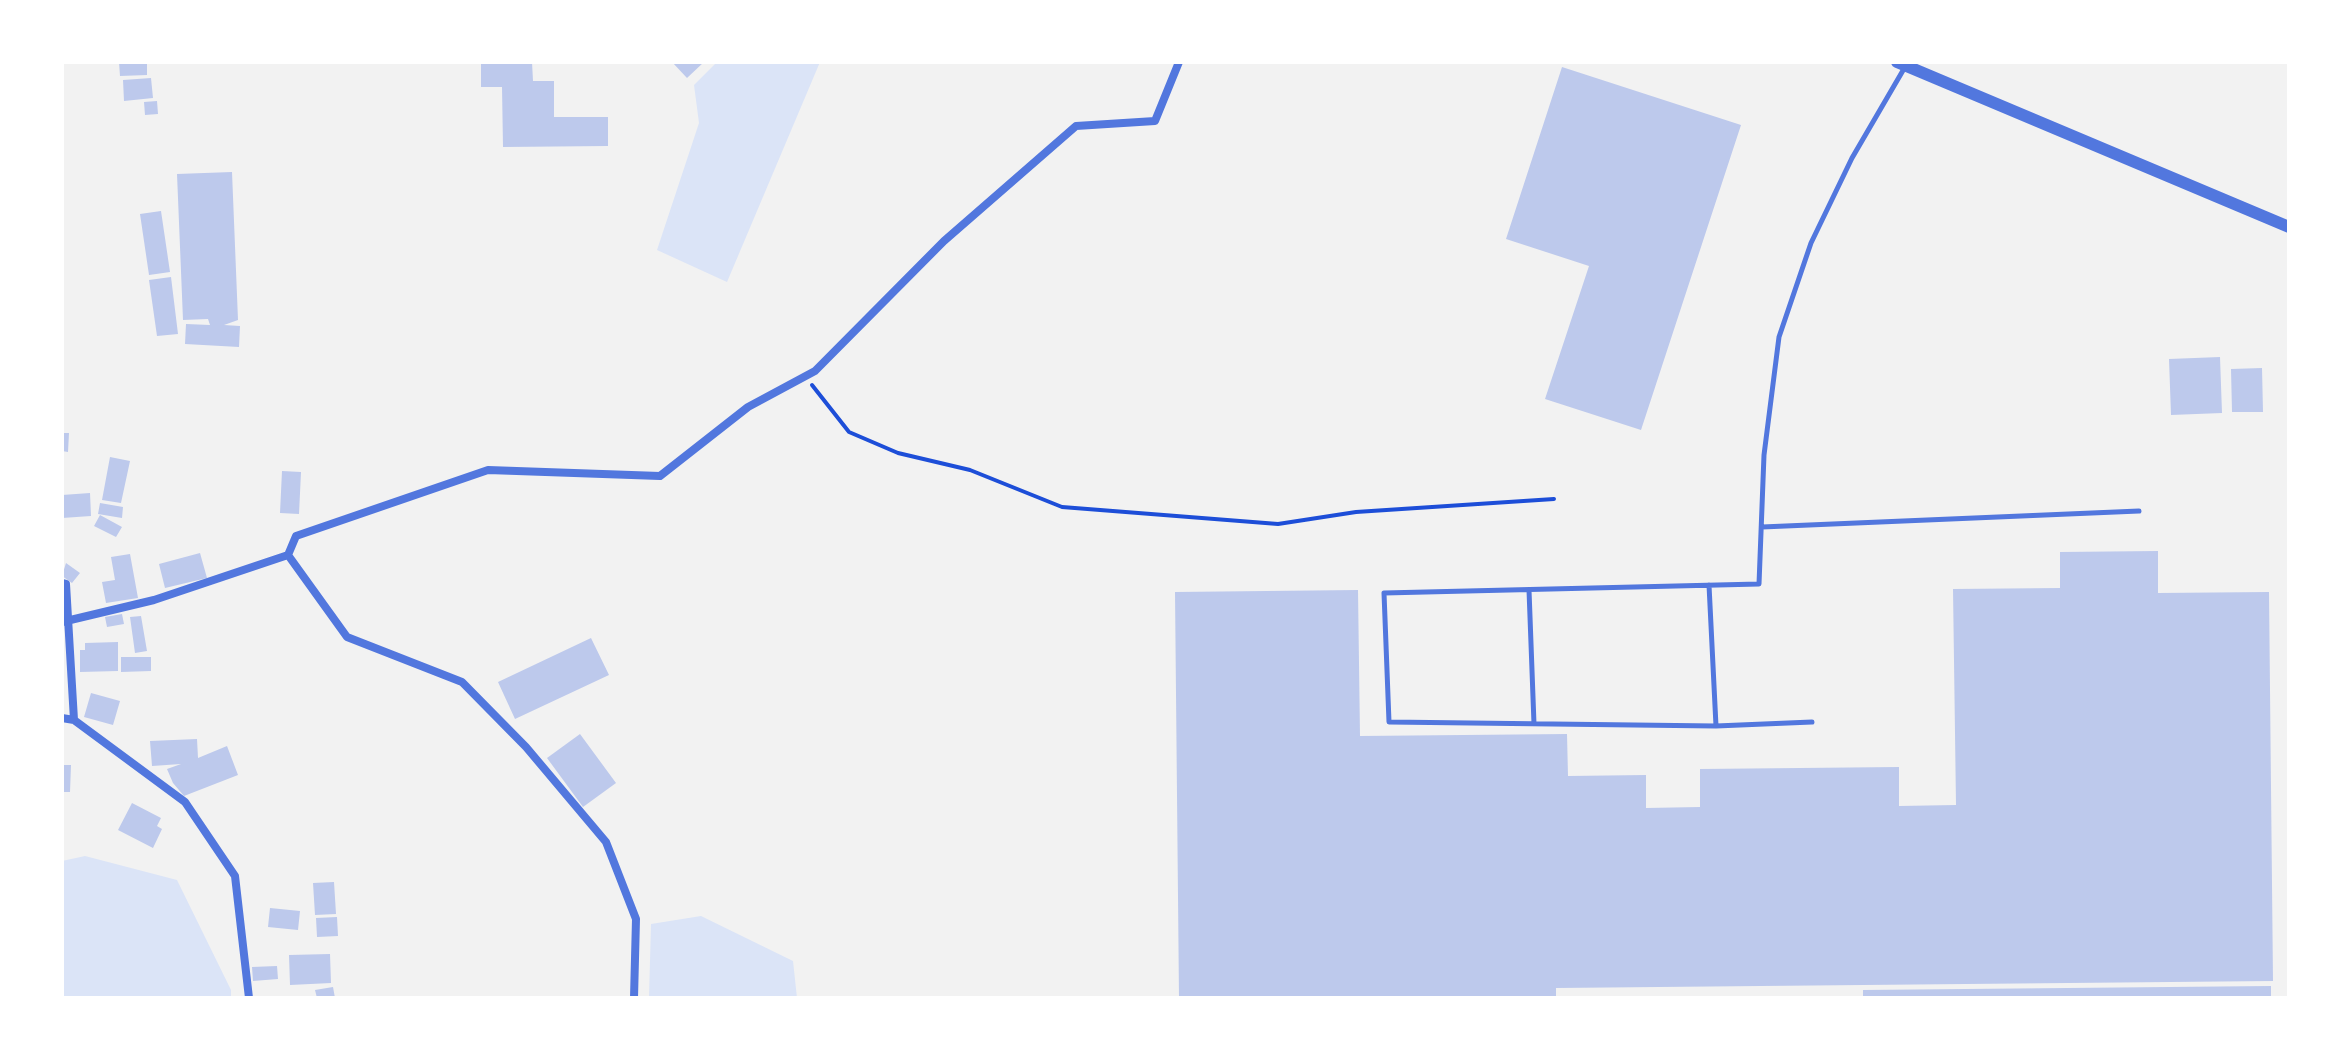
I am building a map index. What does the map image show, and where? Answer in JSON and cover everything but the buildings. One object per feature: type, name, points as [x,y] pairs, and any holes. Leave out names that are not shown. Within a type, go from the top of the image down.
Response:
[{"type":"street","points":[[65,622],[154,600],[288,555],[296,536],[488,470],[660,476],[748,407],[815,371],[944,241],[1076,126],[1155,121],[1179,62]]},
{"type":"street","points":[[1901,64],[2289,227]]},
{"type":"street","points":[[288,555],[347,637],[462,682],[526,747],[606,842],[636,919],[634,998]]},
{"type":"street","points":[[62,583],[66,584],[65,622],[74,720]]},
{"type":"street","points":[[62,718],[74,720],[185,802],[235,876],[249,998]]},
{"type":"lane","points":[[1812,722],[1716,726],[1389,722],[1384,593],[1759,584],[1764,455],[1779,337],[1811,243],[1901,64]]},
{"type":"lane","points":[[1762,527],[2139,511]]},
{"type":"lane","points":[[1709,585],[1716,726]]},
{"type":"lane","points":[[1529,590],[1534,724]]},
{"type":"path","points":[[805,376],[849,432],[898,453],[970,470],[1062,507],[1278,524],[1356,512],[1554,499]]},
{"type":"shaded area","points":[[717,62],[820,62],[727,282],[657,250],[699,123],[694,85]]},
{"type":"shaded area","points":[[85,856],[177,880],[231,990],[231,998],[62,998],[62,861]]},
{"type":"shaded area","points":[[701,916],[793,961],[797,998],[649,998],[651,924]]}]
